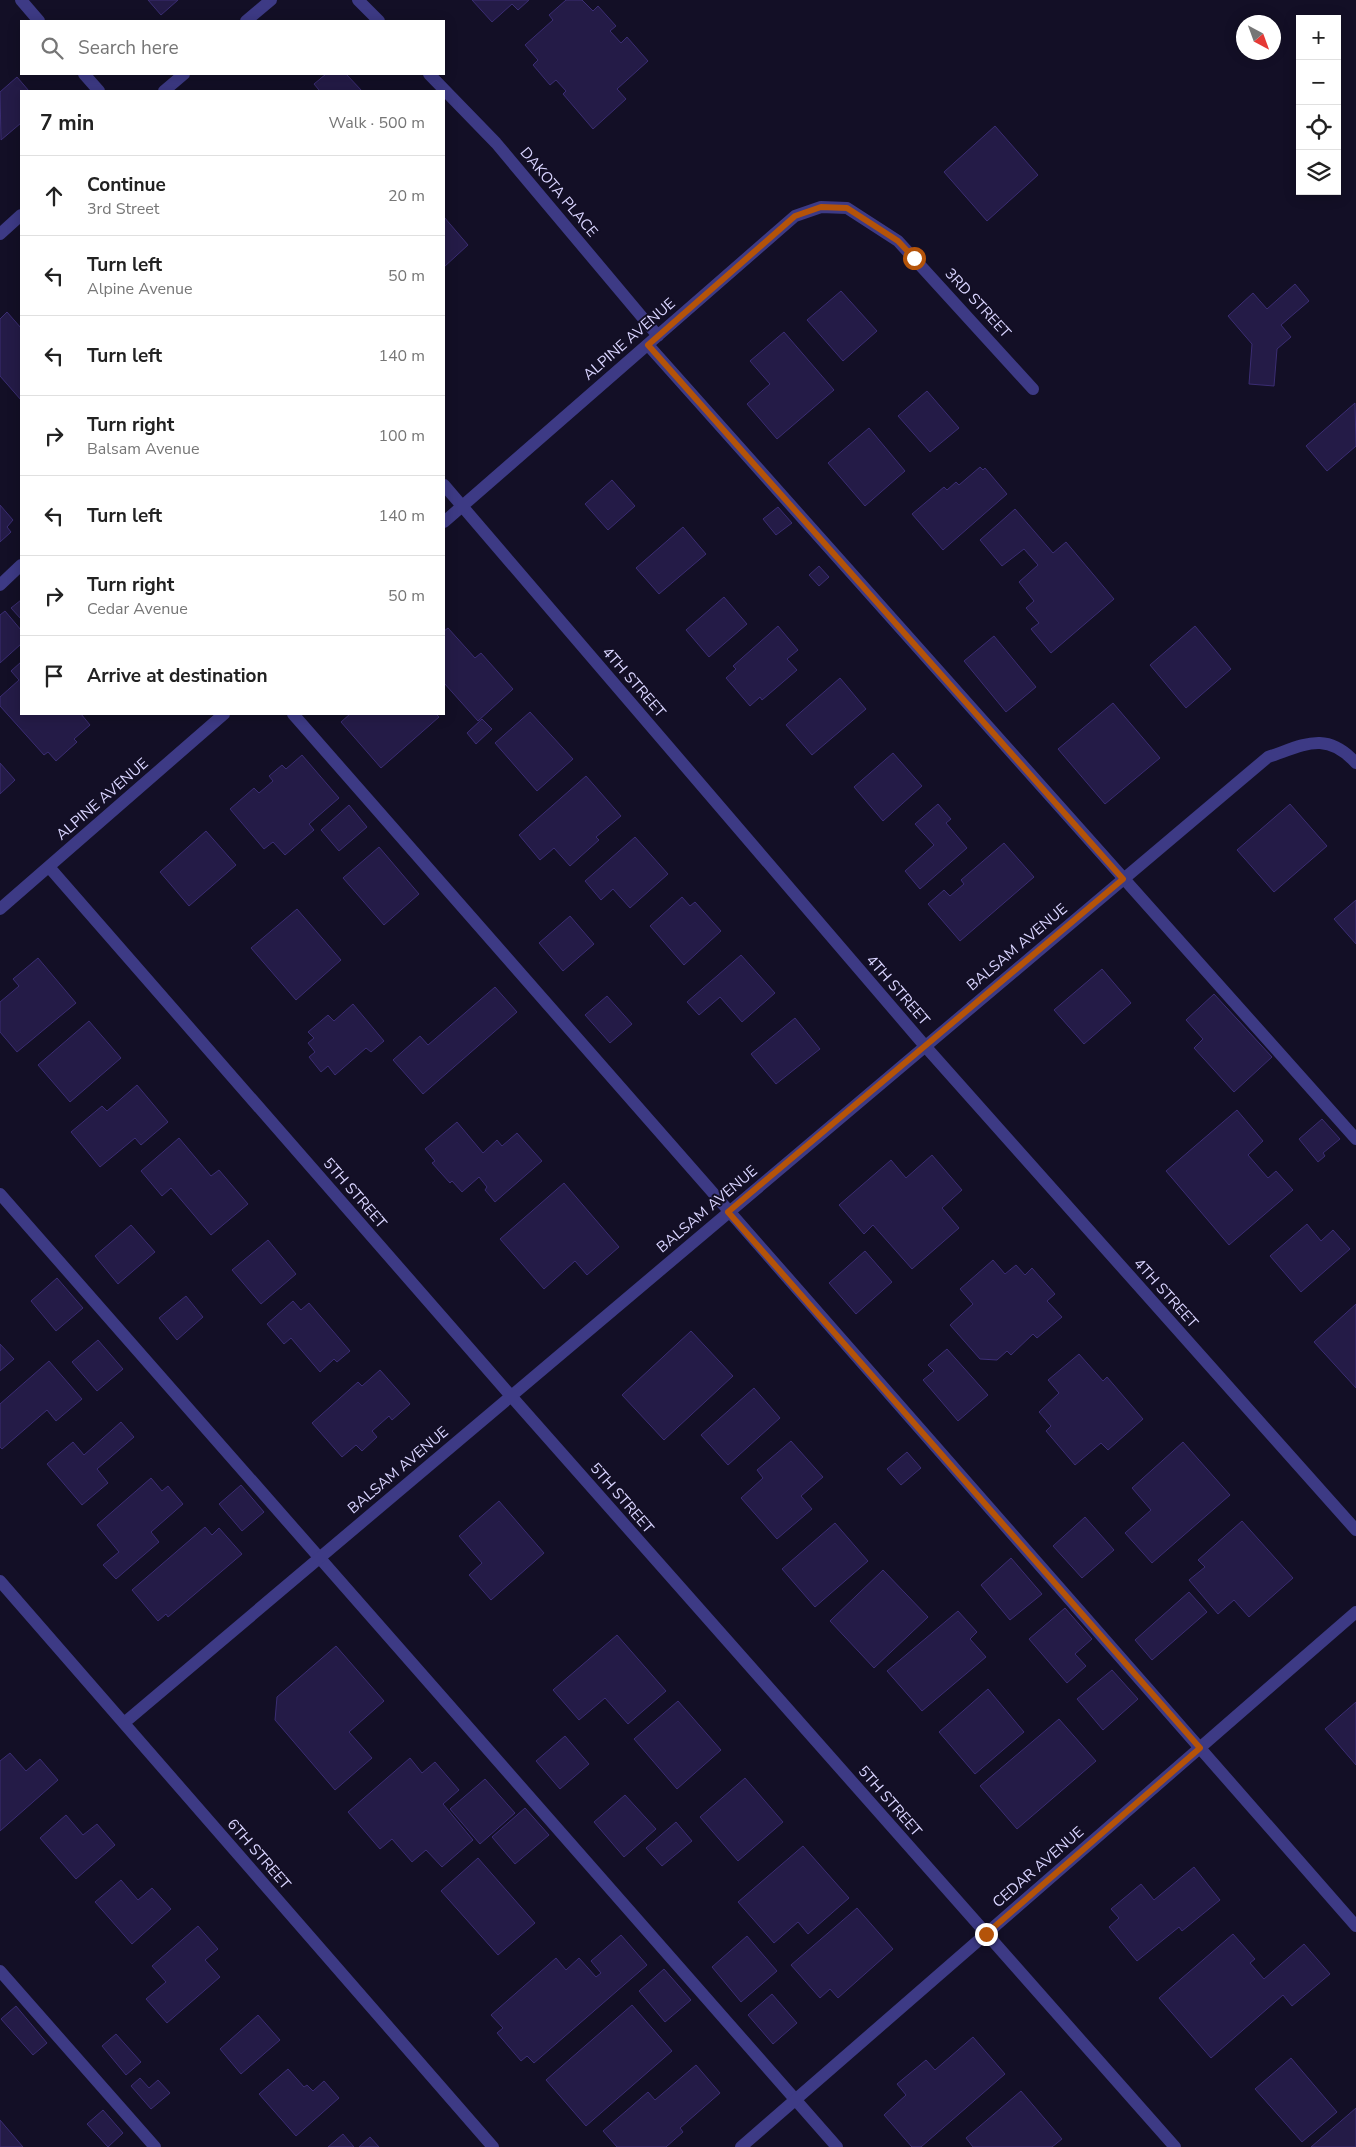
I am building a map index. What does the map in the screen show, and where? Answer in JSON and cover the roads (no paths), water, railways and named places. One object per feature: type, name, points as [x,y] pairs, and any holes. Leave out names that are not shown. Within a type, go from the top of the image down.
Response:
[{"type":"street","points":[[21,0],[38,20]]},
{"type":"street","points":[[247,20],[270,0]]},
{"type":"street","points":[[358,0],[378,20]]},
{"type":"street","points":[[85,75],[98,90]]},
{"type":"street","points":[[165,90],[183,75]]},
{"type":"street","name":"DAKOTA PLACE","points":[[430,75],[445,90]]},
{"type":"street","name":"DAKOTA PLACE","points":[[445,90],[496,143],[658,336]]},
{"type":"street","name":"ALPINE AVENUE","points":[[445,521],[795,216],[821,207],[847,208]]},
{"type":"street","name":"3RD STREET","points":[[847,208],[898,241],[1033,389]]},
{"type":"street","points":[[0,234],[20,216]]},
{"type":"street","points":[[648,345],[1356,1139]]},
{"type":"street","name":"4TH STREET","points":[[445,487],[925,1046],[1356,1530]]},
{"type":"street","points":[[0,585],[20,567]]},
{"type":"street","name":"ALPINE AVENUE","points":[[0,910],[223,715]]},
{"type":"street","points":[[294,715],[1356,1926]]},
{"type":"street","name":"BALSAM AVENUE","points":[[124,1723],[1268,757],[1311,743],[1323,742],[1344,750],[1356,763]]},
{"type":"street","name":"5TH STREET","points":[[49,867],[511,1396],[1175,2147]]},
{"type":"street","points":[[0,1194],[837,2147]]},
{"type":"street","name":"6TH STREET","points":[[0,1581],[493,2147]]},
{"type":"street","name":"CEDAR AVENUE","points":[[741,2147],[1356,1612]]},
{"type":"street","points":[[0,1971],[155,2147]]}]
